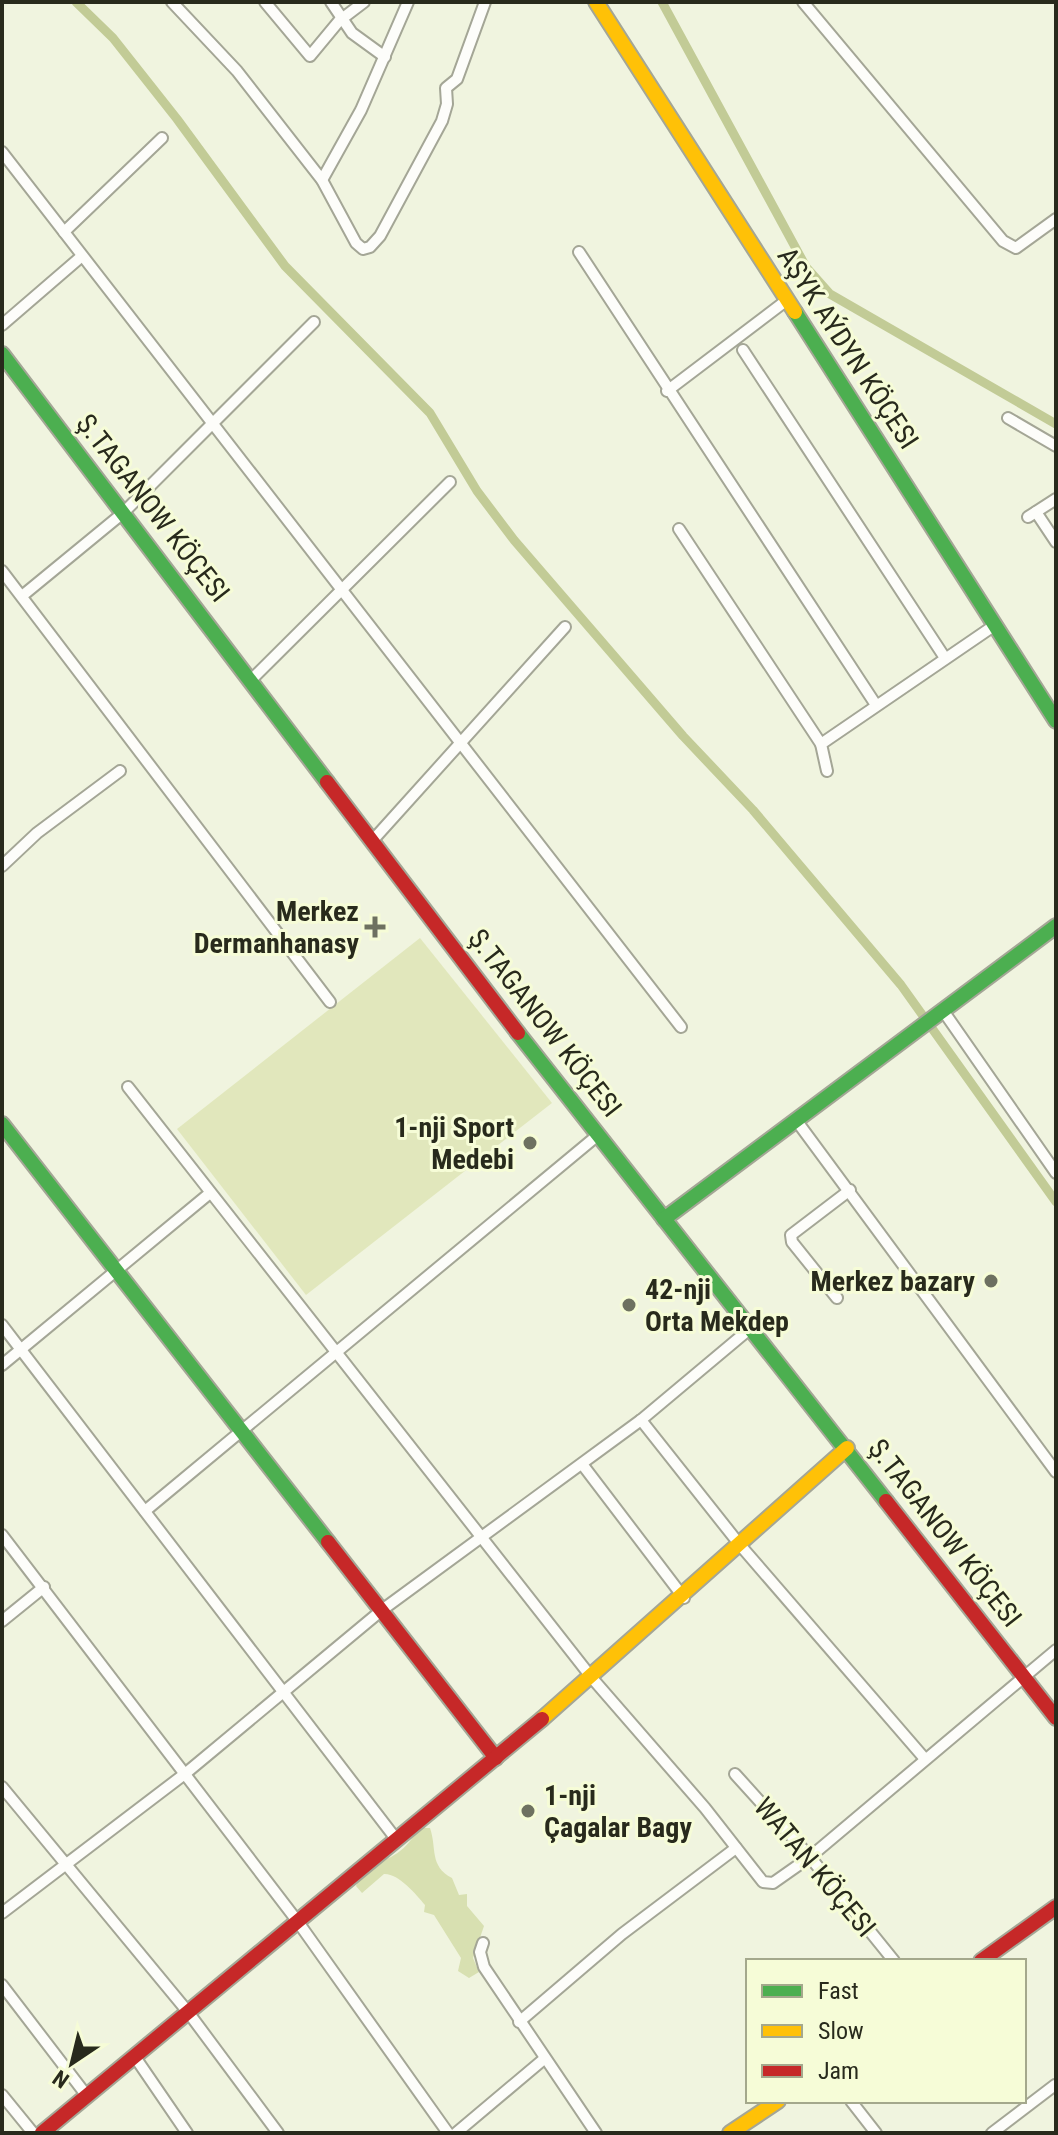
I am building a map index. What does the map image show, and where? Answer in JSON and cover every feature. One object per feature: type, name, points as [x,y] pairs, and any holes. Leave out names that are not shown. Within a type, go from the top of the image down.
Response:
[{"type":"street","points":[[172,2],[237,71],[322,180],[359,247],[370,247],[392,216],[442,121],[447,104],[446,88],[457,79],[485,2]]},
{"type":"street","points":[[265,2],[302,51],[310,56],[341,20],[364,2]]},
{"type":"street","points":[[331,2],[341,20],[385,57]]},
{"type":"street","points":[[322,180],[361,110],[408,2]]},
{"type":"street","name":"AŞYK AÝDYN KÖÇESI","points":[[596,2],[1056,721]]},
{"type":"street","points":[[803,2],[1003,241],[1016,248],[1056,219]]},
{"type":"street","points":[[64,232],[162,138]]},
{"type":"street","points":[[2,152],[681,1027]]},
{"type":"street","points":[[579,252],[667,391],[876,705]]},
{"type":"street","points":[[2,325],[82,256]]},
{"type":"street","points":[[667,391],[787,300]]},
{"type":"street","points":[[22,596],[123,513],[314,322]]},
{"type":"street","points":[[743,350],[945,658]]},
{"type":"street","name":"Ş.TAGANOW KÖÇESI","points":[[5,363],[252,679],[598,1135],[752,1327],[1056,1718]]},
{"type":"street","points":[[1008,418],[1056,446]]},
{"type":"street","points":[[252,679],[450,482]]},
{"type":"street","points":[[1056,499],[1032,515],[1056,542]]},
{"type":"street","points":[[679,529],[821,744],[827,771]]},
{"type":"street","points":[[2,571],[330,1002]]},
{"type":"street","points":[[821,744],[995,625]]},
{"type":"street","points":[[373,840],[458,742],[565,627]]},
{"type":"street","points":[[2,866],[37,833],[120,771]]},
{"type":"street","points":[[664,1219],[1056,926]]},
{"type":"street","points":[[942,1013],[1056,1173]]},
{"type":"street","points":[[128,1087],[592,1678],[759,1879],[768,1883],[810,1857],[1056,1650]]},
{"type":"street","points":[[796,1120],[1056,1472]]},
{"type":"street","points":[[2,1124],[496,1758]]},
{"type":"street","points":[[145,1511],[244,1432],[598,1135]]},
{"type":"street","points":[[837,1298],[792,1242],[791,1235],[850,1190]]},
{"type":"street","points":[[2,1365],[210,1193]]},
{"type":"street","points":[[2,1325],[396,1839]]},
{"type":"street","points":[[3,1911],[186,1773],[382,1610],[641,1420],[752,1327]]},
{"type":"street","points":[[641,1420],[740,1545],[925,1759]]},
{"type":"street","points":[[42,2133],[592,1678],[847,1448]]},
{"type":"street","points":[[582,1464],[684,1598]]},
{"type":"street","points":[[2,1535],[298,1922],[448,2133]]},
{"type":"street","points":[[2,1621],[44,1587]]},
{"type":"street","name":"WATAN KÖÇESI","points":[[735,1774],[810,1857],[892,1959]]},
{"type":"street","points":[[2,1787],[188,2012],[278,2133]]},
{"type":"street","points":[[519,2022],[622,1934],[736,1848]]},
{"type":"street","points":[[984,1959],[1056,1907]]},
{"type":"street","points":[[483,1943],[481,1960],[519,2022],[596,2133]]},
{"type":"street","points":[[2,1985],[87,2096]]},
{"type":"street","points":[[135,2057],[187,2133]]},
{"type":"street","points":[[456,2133],[544,2059]]},
{"type":"street","points":[[992,2133],[1055,2085]]},
{"type":"street","points":[[2,2095],[33,2133]]},
{"type":"street","points":[[730,2133],[775,2103]]},
{"type":"street","points":[[853,2103],[876,2133]]},
{"type":"green space","points":[[420,938],[552,1103],[306,1295],[177,1129]]},
{"type":"green space","points":[[423,1828],[430,1828],[440,1868],[452,1878],[459,1895],[467,1894],[467,1906],[484,1926],[473,1958],[479,1972],[469,1978],[458,1971],[461,1958],[434,1915],[424,1912],[425,1905],[406,1885],[384,1874],[362,1893],[356,1886],[364,1873],[400,1851]]},
{"type":"waterway","points":[[76,2],[113,38],[285,266],[430,413],[477,491],[514,540],[683,736],[753,810],[901,985],[1056,1202]]},
{"type":"waterway","points":[[662,2],[806,267],[830,294],[1056,424]]},
{"type":"traffic: fast","points":[[795,312],[1056,721]]},
{"type":"traffic: fast","points":[[2,354],[327,782]]},
{"type":"traffic: fast","points":[[664,1219],[1056,926]]},
{"type":"traffic: fast","points":[[518,1033],[886,1501]]},
{"type":"traffic: fast","points":[[2,1124],[328,1542]]},
{"type":"traffic: slow","points":[[596,2],[795,312]]},
{"type":"traffic: slow","points":[[542,1719],[847,1448]]},
{"type":"traffic: slow","points":[[730,2133],[775,2103]]},
{"type":"traffic: jam","points":[[327,782],[518,1033]]},
{"type":"traffic: jam","points":[[886,1501],[1056,1718]]},
{"type":"traffic: jam","points":[[328,1542],[496,1758]]},
{"type":"traffic: jam","points":[[42,2133],[542,1719]]},
{"type":"traffic: jam","points":[[984,1959],[1056,1907]]},
{"type":"place","name":"Merkez Dermanhanasy","points":[[375,927]]},
{"type":"place","name":"1-nji Sport Medebi","points":[[530,1143]]},
{"type":"place","name":"Merkez bazary","points":[[991,1281]]},
{"type":"place","name":"42-nji Orta Mekdep","points":[[629,1305]]},
{"type":"place","name":"1-nji Çagalar Bagy","points":[[528,1811]]}]
